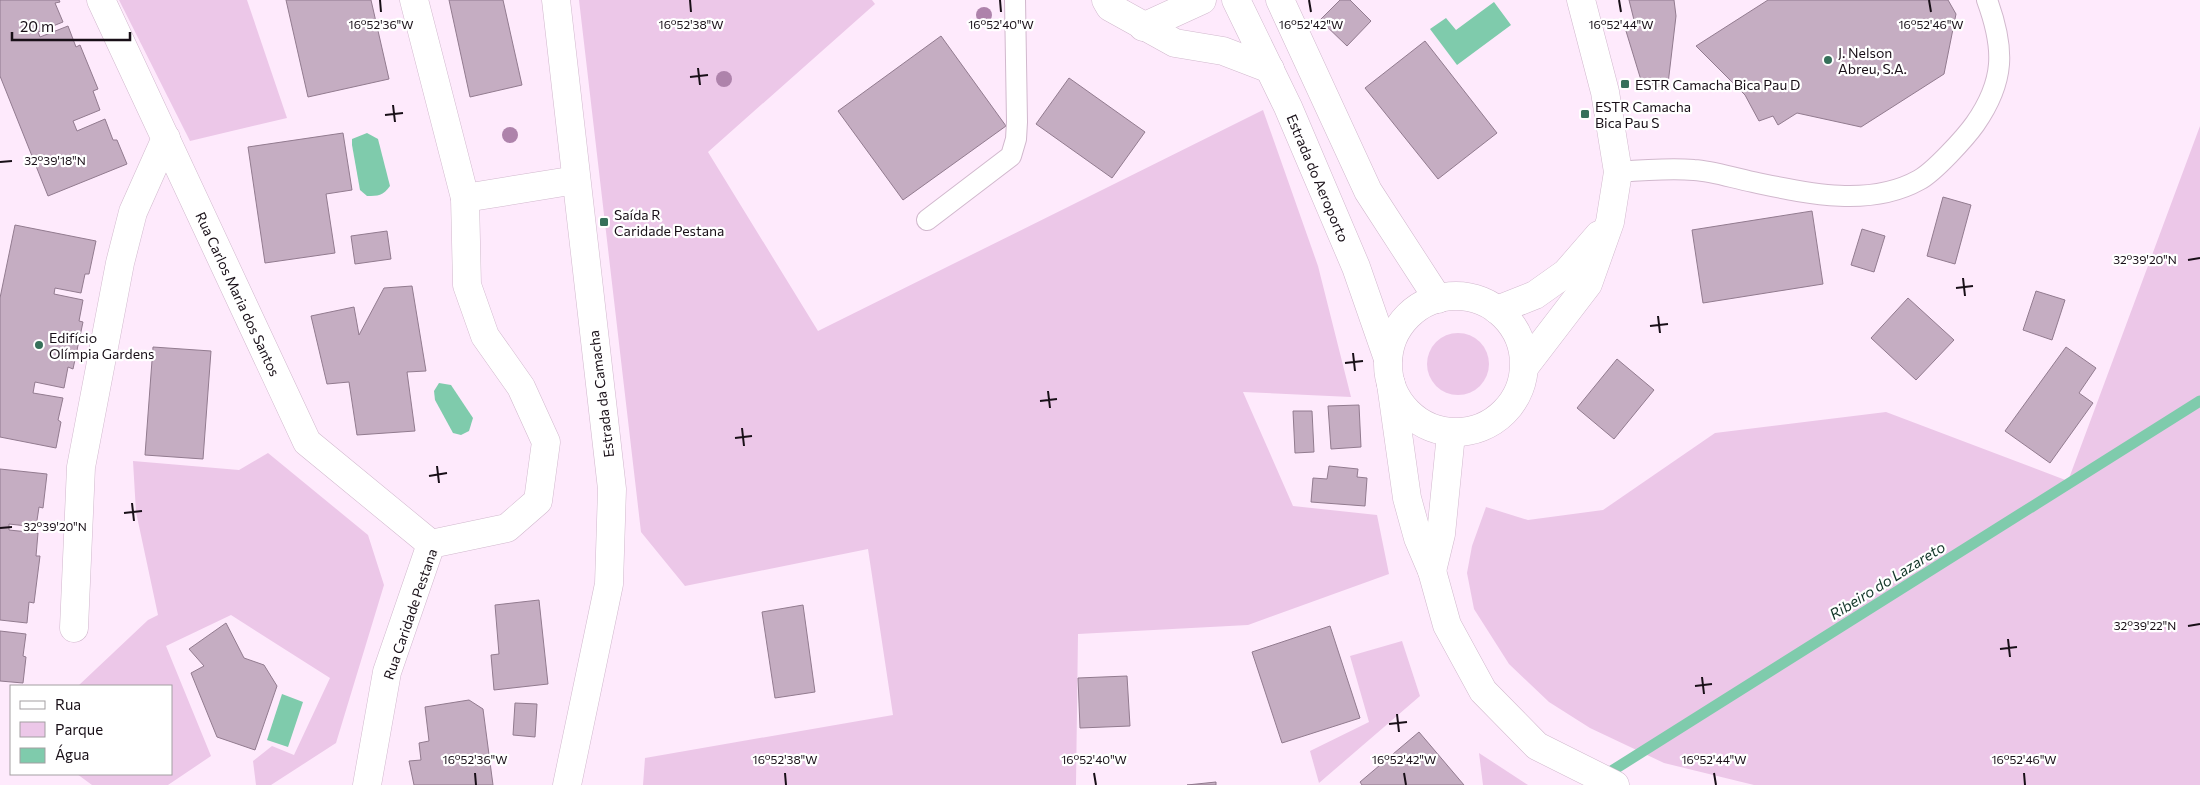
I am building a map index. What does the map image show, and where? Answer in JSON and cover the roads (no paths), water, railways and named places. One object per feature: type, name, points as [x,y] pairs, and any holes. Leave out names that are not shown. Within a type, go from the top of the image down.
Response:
[{"type":"street","name":"Rua Carlos Maria dos Santos","points":[[101,0],[307,442],[431,544]]},
{"type":"street","name":"Rua Caridade Pestana","points":[[367,785],[387,672],[431,544],[507,528],[538,502],[546,442],[521,387],[485,336],[467,285],[465,198],[414,0]]},
{"type":"street","name":"Estrada da Camacha","points":[[556,0],[612,489],[609,584],[567,785]]},
{"type":"street","points":[[1106,0],[1110,7],[1175,44],[1223,52],[1270,69]]},
{"type":"street","points":[[1143,27],[1202,0]]},
{"type":"street","points":[[1280,0],[1302,44],[1368,191],[1438,299]]},
{"type":"street","points":[[1526,365],[1521,342],[1511,324],[1497,310],[1479,300],[1459,296],[1438,299],[1419,307],[1405,320],[1394,336],[1390,372],[1401,405],[1419,421],[1451,434],[1466,432],[1490,424],[1509,408],[1521,386],[1526,365],[1588,284],[1610,222],[1618,172],[1605,92],[1581,0]]},
{"type":"street","name":"Estrada do Aeroporto","points":[[1235,1],[1271,22],[1302,44]]},
{"type":"street","name":"Estrada do Aeroporto","points":[[1235,1],[1270,69],[1356,266],[1390,372],[1407,498],[1418,538],[1432,571],[1447,625],[1483,691],[1537,746],[1612,784]]},
{"type":"street","points":[[74,628],[80,467],[120,263],[133,212],[166,138]]},
{"type":"street","points":[[465,198],[576,180]]},
{"type":"street","points":[[1497,310],[1535,295],[1566,273],[1610,222]]},
{"type":"street","name":"Estrada do Aeroporto","points":[[1432,571],[1441,534],[1451,434]]},
{"type":"lane","points":[[927,220],[1011,156],[1016,140],[1017,122],[1015,0]]},
{"type":"lane","points":[[1618,172],[1650,169],[1695,170],[1775,187],[1839,197],[1884,193],[1920,180],[1965,138],[1986,108],[2000,72],[1999,37],[1988,0]]},
{"type":"water","points":[[1494,2],[1511,25],[1457,65],[1430,29],[1446,18],[1456,30]]},
{"type":"water","points":[[367,133],[378,139],[390,186],[383,194],[367,196],[360,190],[352,139]]},
{"type":"water","points":[[439,383],[451,385],[473,418],[469,431],[461,435],[453,433],[435,400],[434,391]]},
{"type":"water","points":[[282,694],[303,702],[288,747],[267,740]]},
{"type":"waterway","name":"Ribeiro do Lazareto","points":[[1602,777],[2200,401]]},
{"type":"place","name":"J. Nelson Abreu, S.A.","points":[[1828,60]]},
{"type":"place","name":"ESTR Camacha Bica Pau D","points":[[1625,84]]},
{"type":"place","name":"ESTR Camacha Bica Pau S","points":[[1585,114]]},
{"type":"place","name":"Saída R Caridade Pestana","points":[[604,222]]},
{"type":"place","name":"Edifício Olímpia Gardens","points":[[39,345]]}]
